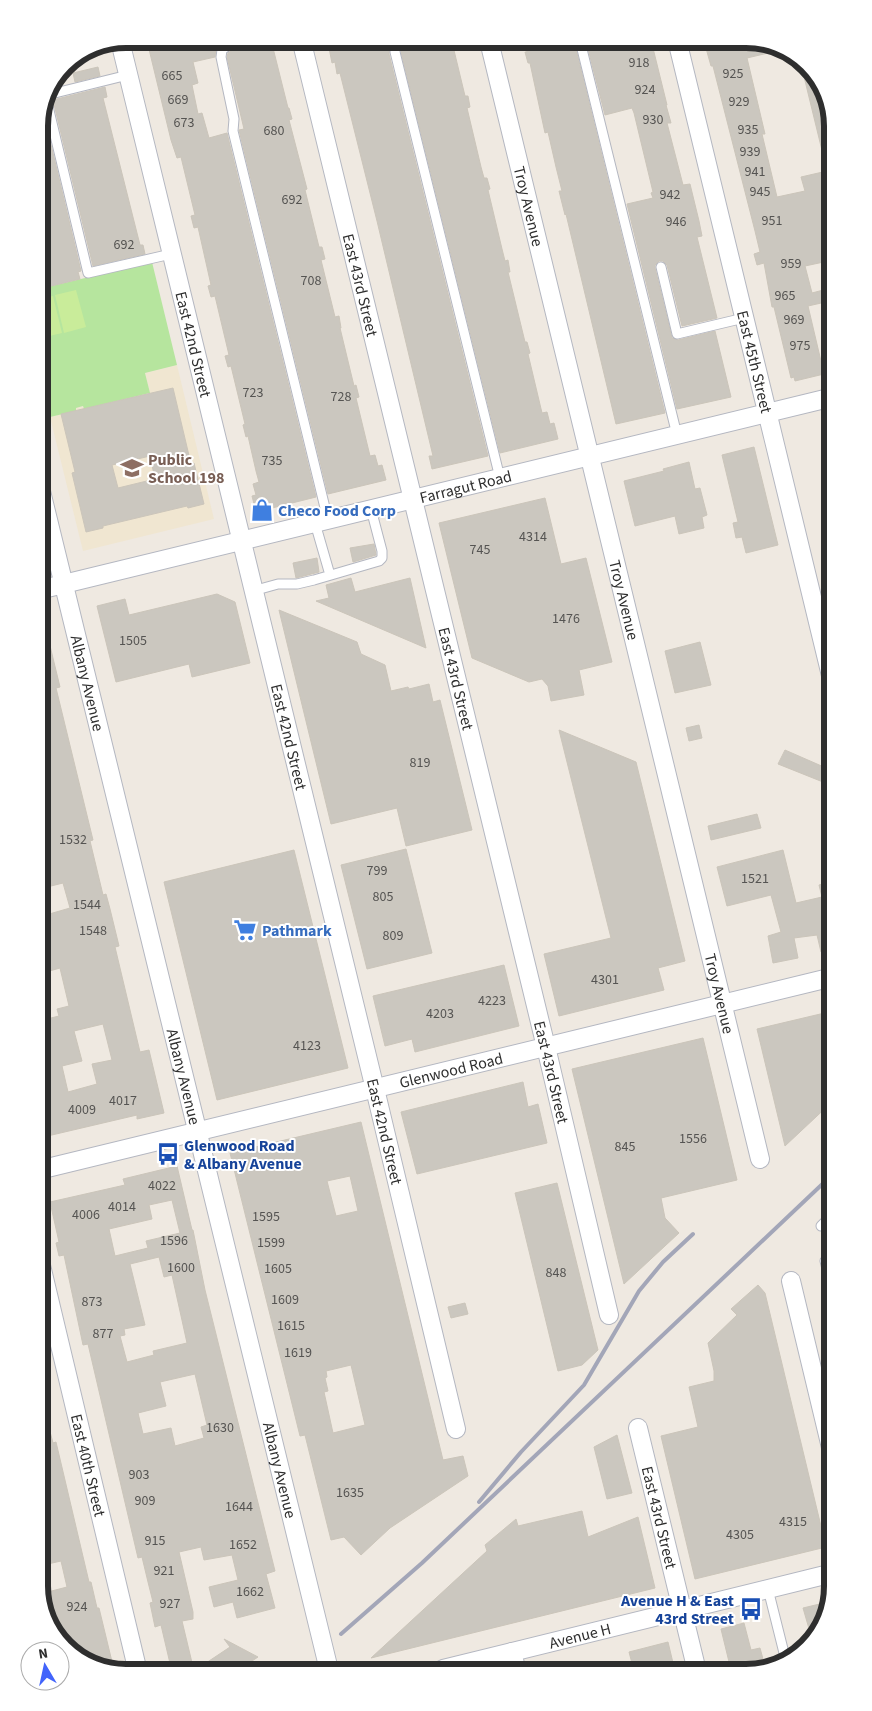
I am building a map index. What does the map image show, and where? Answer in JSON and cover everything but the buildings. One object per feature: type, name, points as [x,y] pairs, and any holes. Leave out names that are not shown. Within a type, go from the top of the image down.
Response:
[{"type":"street","name":"East 42nd Street","points":[[122,47],[456,1429]]},
{"type":"street","name":"East 43rd Street","points":[[303,47],[546,1047],[609,1315]]},
{"type":"street","name":"Troy Avenue","points":[[491,48],[760,1159]]},
{"type":"street","name":"East 45th Street","points":[[679,48],[824,646]]},
{"type":"street","name":"Farragut Road","points":[[48,588],[824,399]]},
{"type":"street","name":"Albany Avenue","points":[[48,520],[327,1663]]},
{"type":"street","name":"Glenwood Road","points":[[47,1168],[824,980]]},
{"type":"street","points":[[791,1281],[824,1418]]},
{"type":"street","name":"East 40th Street","points":[[47,1291],[136,1663]]},
{"type":"street","name":"East 43rd Street","points":[[638,1428],[695,1664]]},
{"type":"street","name":"Avenue H","points":[[485,1664],[514,1660],[682,1610],[824,1575]]},
{"type":"lane","points":[[226,47],[222,50],[221,57],[233,114],[233,131],[322,521],[330,575]]},
{"type":"lane","points":[[395,47],[395,52],[500,478]]},
{"type":"lane","points":[[582,48],[677,435]]},
{"type":"lane","points":[[55,93],[128,76]]},
{"type":"lane","points":[[49,111],[88,273],[171,254]]},
{"type":"lane","points":[[661,267],[677,334],[744,318]]},
{"type":"lane","points":[[253,591],[278,584],[297,584],[380,561],[382,551],[371,509]]},
{"type":"lane","points":[[821,1226],[824,1223]]},
{"type":"lane","points":[[768,1589],[784,1654]]},
{"type":"shaded area","name":"Public School 198","points":[[177,365],[214,519],[83,551],[50,417],[76,411],[75,408],[83,406],[84,409],[150,393],[145,373]]},
{"type":"green space","points":[[152,262],[177,365],[145,373],[150,393],[84,409],[83,406],[76,408],[76,411],[50,417],[48,407],[48,287]]},
{"type":"green space","points":[[76,290],[86,327],[64,333],[55,295]]},
{"type":"green space","points":[[53,296],[62,333],[48,336],[48,297]]},
{"type":"railway","points":[[341,1634],[422,1563],[824,1183]]},
{"type":"railway","points":[[479,1502],[521,1452],[584,1385],[639,1291],[663,1262],[693,1234]]},
{"type":"place","name":"Public School 198","points":[[132,468]]},
{"type":"place","name":"Checo Food Corp","points":[[262,510]]},
{"type":"place","name":"Pathmark","points":[[245,930]]},
{"type":"place","name":"Glenwood Road & Albany Avenue","points":[[168,1154]]},
{"type":"place","name":"Avenue H & East 43rd Street","points":[[751,1609]]}]
